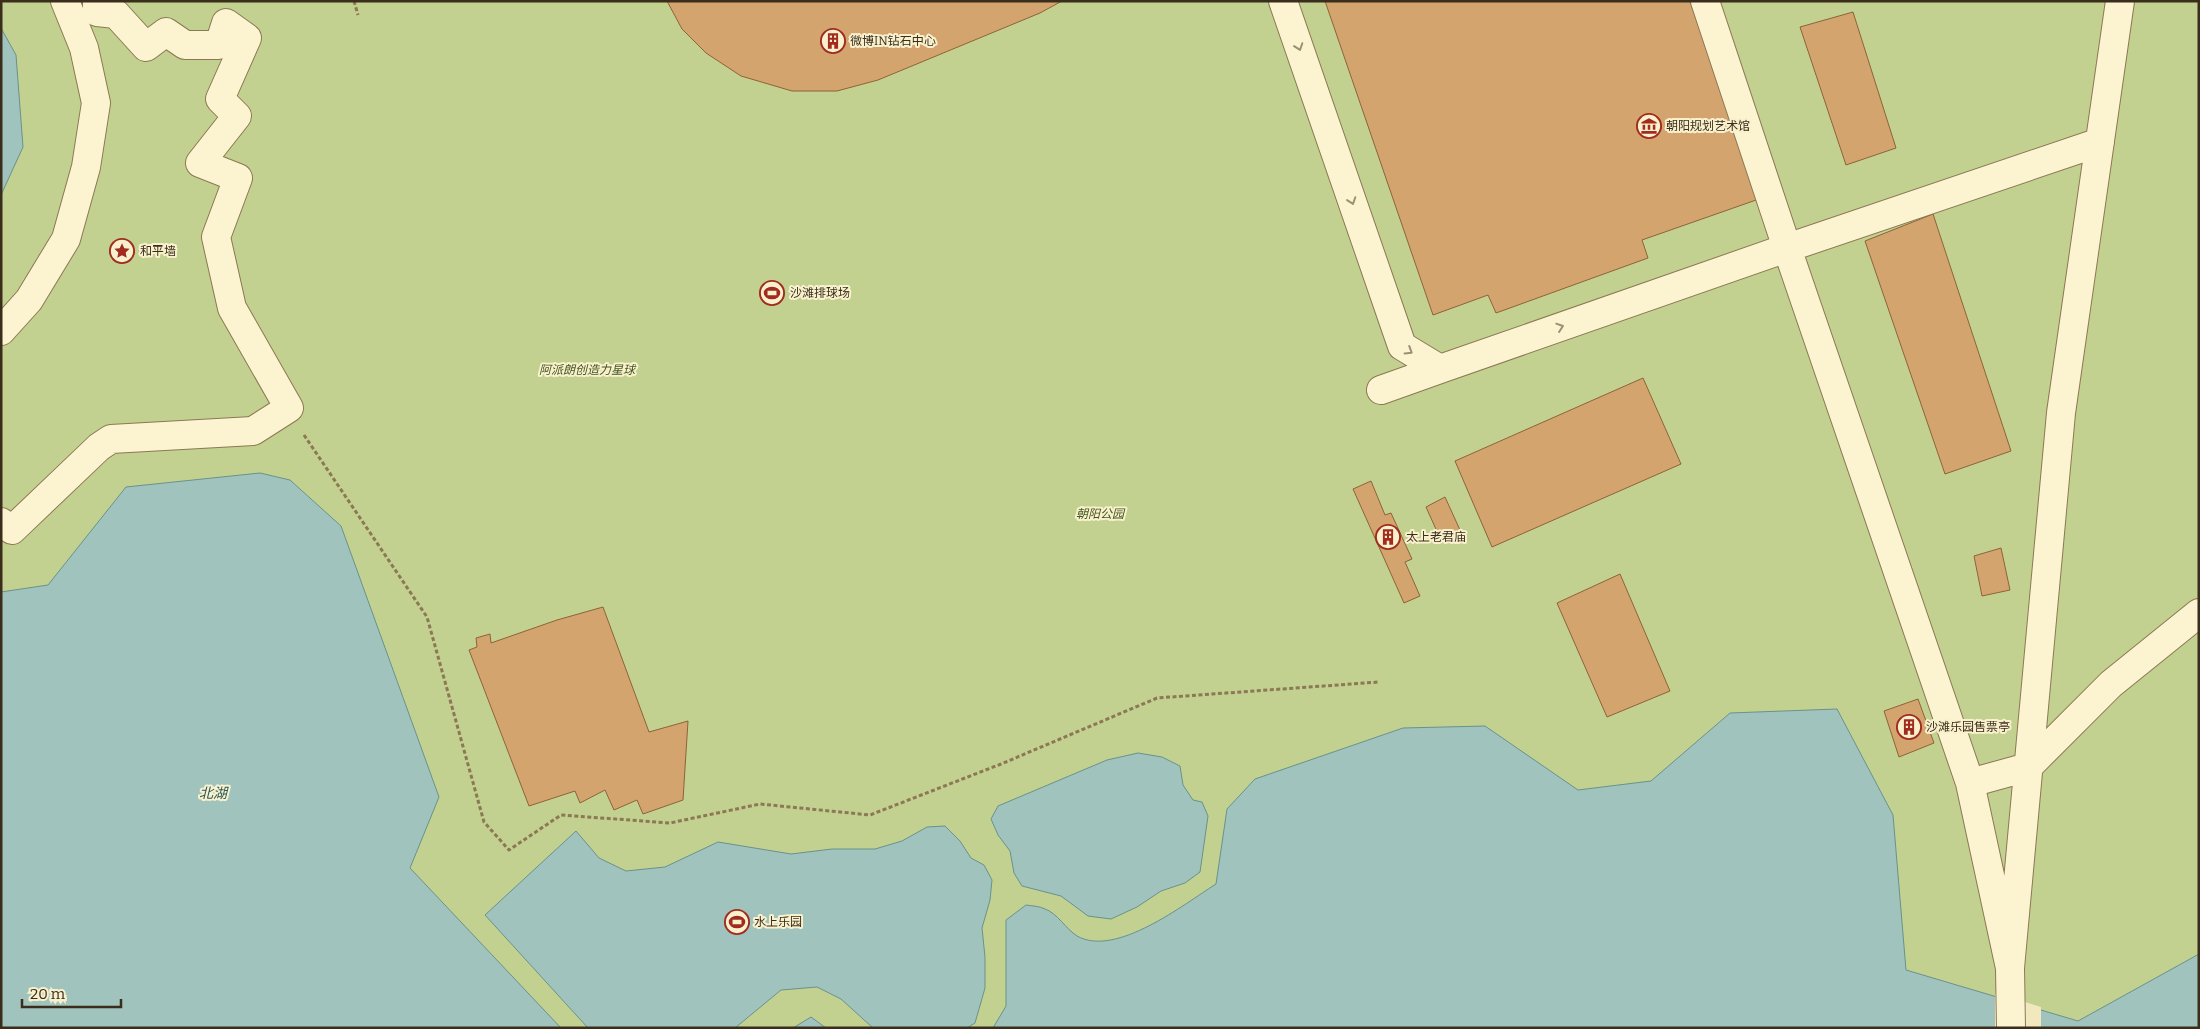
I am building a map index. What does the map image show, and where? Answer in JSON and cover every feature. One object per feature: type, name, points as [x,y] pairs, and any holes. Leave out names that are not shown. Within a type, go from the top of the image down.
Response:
[{"type":"street","points":[[1,331],[29,300],[66,238],[86,167],[96,103],[84,48],[65,1]]},
{"type":"street","points":[[1,522],[12,530],[99,447],[111,438],[253,431],[289,408],[232,308],[216,237],[238,178],[200,163],[237,116],[220,99],[247,38],[226,23],[219,45],[185,45],[166,32],[146,47],[116,14],[97,12],[97,1]]},
{"type":"street","points":[[1283,1],[1402,346],[1440,369]]},
{"type":"street","points":[[1705,1],[1787,248],[1970,783],[2010,968]]},
{"type":"street","points":[[2011,1028],[2010,968],[2061,413],[2120,1]]},
{"type":"street","points":[[1381,390],[1787,248],[2100,142]]},
{"type":"street","points":[[1970,783],[2028,767],[2111,684],[2199,613]]},
{"type":"path","points":[[354,1],[358,15]]},
{"type":"path","points":[[289,408],[302,431],[428,617],[484,822],[509,850],[560,815],[670,823],[760,804],[870,815],[1001,764],[1158,698],[1379,682]]},
{"type":"green space","name":"朝阳公园","points":[[1,1],[2199,1],[2199,1028],[1,1028]]},
{"type":"water","points":[[1,28],[16,55],[23,147],[1,195]]},
{"type":"water","name":"北湖","points":[[260,473],[290,480],[341,526],[439,797],[410,868],[561,1028],[1,1028],[1,592],[48,585],[126,487]]},
{"type":"water","points":[[1837,709],[1893,815],[1906,970],[2078,1021],[2199,954],[2199,1028],[993,1028],[1006,1006],[1006,920],[1026,905],[1040,907],[1054,914],[1077,936],[1093,941],[1111,940],[1149,926],[1216,884],[1227,809],[1255,779],[1403,728],[1485,726],[1578,790],[1651,781],[1730,713]]},
{"type":"water","points":[[1138,753],[1162,757],[1180,766],[1183,785],[1193,800],[1202,802],[1208,816],[1200,872],[1185,883],[1161,891],[1137,907],[1111,919],[1088,916],[1061,896],[1022,886],[1014,873],[1010,851],[998,835],[991,819],[998,806],[1107,760]]},
{"type":"water","name":"水上乐园","points":[[945,826],[960,841],[971,858],[984,865],[992,880],[990,900],[982,928],[985,957],[985,988],[975,1023],[967,1028],[873,1028],[841,999],[817,987],[781,990],[735,1028],[588,1028],[485,915],[576,831],[599,858],[626,871],[665,867],[718,842],[791,854],[832,849],[875,849],[902,841],[927,827]]},
{"type":"water","points":[[811,1017],[826,1028],[793,1028]]},
{"type":"pier","points":[[1995,993],[2041,1007],[2041,1028],[1995,1028]]},
{"type":"building","name":"微博IN钻石中心","points":[[667,1],[1062,1],[1040,13],[878,80],[837,91],[792,91],[741,76],[706,53],[682,29]]},
{"type":"building","points":[[1325,1],[1690,1],[1759,199],[1642,240],[1648,258],[1496,313],[1488,295],[1433,315]]},
{"type":"building","points":[[1853,12],[1896,148],[1846,165],[1800,27]]},
{"type":"building","points":[[1933,214],[2011,451],[1945,474],[1865,241]]},
{"type":"building","points":[[1643,378],[1681,464],[1492,547],[1455,461]]},
{"type":"building","name":"太上老君庙","points":[[1371,481],[1385,515],[1391,513],[1412,559],[1405,562],[1420,596],[1404,603],[1353,489]]},
{"type":"building","points":[[1445,497],[1460,530],[1439,536],[1426,507]]},
{"type":"building","points":[[2001,548],[2010,590],[1982,596],[1974,556]]},
{"type":"building","points":[[1620,574],[1670,691],[1607,717],[1557,603]]},
{"type":"building","points":[[603,607],[649,732],[688,721],[683,800],[643,814],[637,800],[614,810],[605,790],[580,803],[575,791],[529,806],[469,650],[477,647],[476,638],[490,634],[491,643],[557,620]]},
{"type":"building","name":"沙滩乐园售票亭","points":[[1918,699],[1934,743],[1899,757],[1884,711]]},
{"type":"place","name":"微博IN钻石中心","points":[[833,41]]},
{"type":"place","name":"朝阳规划艺术馆","points":[[1649,126]]},
{"type":"place","name":"和平墙","points":[[122,251]]},
{"type":"place","name":"沙滩排球场","points":[[772,293]]},
{"type":"place","name":"太上老君庙","points":[[1388,537]]},
{"type":"place","name":"沙滩乐园售票亭","points":[[1909,727]]},
{"type":"place","name":"水上乐园","points":[[737,922]]},
{"type":"park label","name":"阿派朗创造力星球","points":[[587,370]]}]
